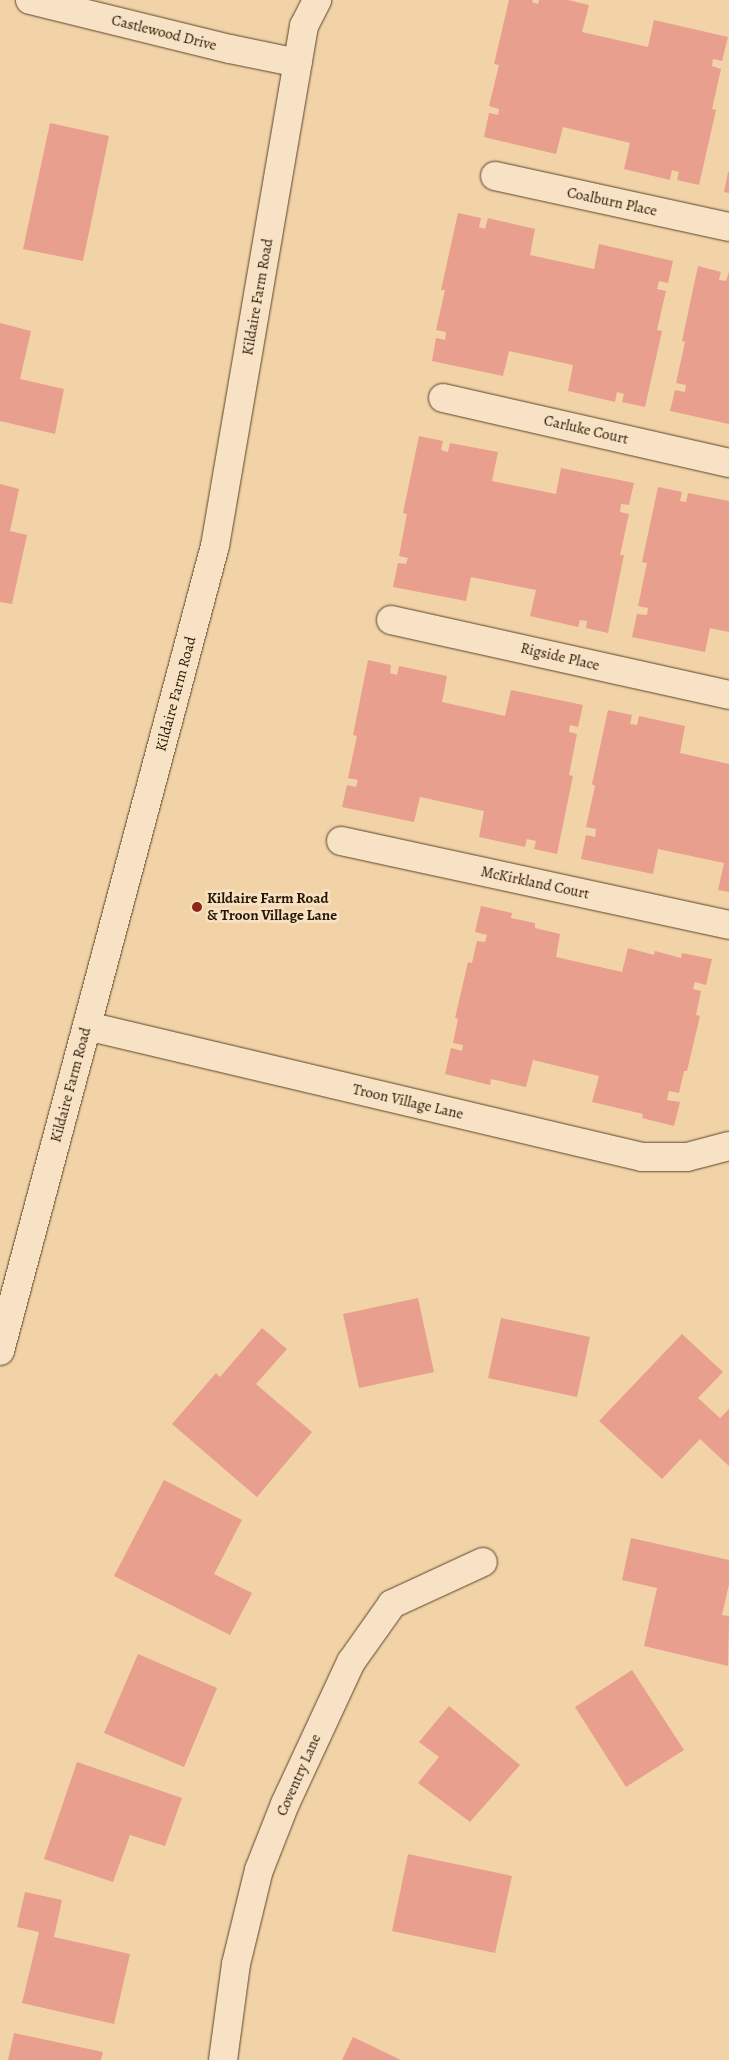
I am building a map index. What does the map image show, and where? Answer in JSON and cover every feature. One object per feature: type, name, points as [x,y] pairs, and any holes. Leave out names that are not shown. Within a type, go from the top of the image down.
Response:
[{"type":"street","name":"Castlewood Drive","points":[[30,0],[230,49],[298,63]]},
{"type":"street","name":"Kildaire Farm Road","points":[[298,0],[304,26]]},
{"type":"street","name":"Kildaire Farm Road","points":[[0,1350],[215,546],[304,26],[317,0]]},
{"type":"street","name":"Coalburn Place","points":[[495,176],[729,227]]},
{"type":"street","name":"Carluke Court","points":[[443,398],[729,463]]},
{"type":"street","name":"Rigside Place","points":[[391,620],[729,695]]},
{"type":"street","name":"McKirkland Court","points":[[341,841],[729,925]]},
{"type":"street","name":"Troon Village Lane","points":[[88,1026],[642,1157],[687,1157],[729,1146]]},
{"type":"street","name":"Coventry Lane","points":[[223,2060],[236,1964],[259,1870],[285,1804],[351,1662],[392,1604],[484,1562]]},
{"type":"building","points":[[509,0],[533,0],[532,2],[538,4],[539,0],[568,0],[589,5],[582,32],[648,47],[654,20],[728,37],[722,61],[713,59],[712,66],[721,69],[712,109],[716,110],[699,185],[677,180],[679,172],[672,170],[670,180],[624,169],[630,143],[563,127],[556,154],[484,137],[489,113],[498,115],[499,109],[489,106],[499,65],[494,64]]},
{"type":"building","points":[[50,123],[109,136],[83,261],[23,249]]},
{"type":"building","points":[[729,172],[729,193],[724,192]]},
{"type":"building","points":[[458,213],[481,218],[479,227],[485,229],[488,218],[535,229],[530,255],[594,269],[599,244],[673,261],[668,283],[659,281],[657,289],[666,291],[657,330],[662,331],[645,407],[622,402],[624,394],[617,392],[615,402],[568,391],[573,365],[509,351],[503,376],[432,361],[436,338],[445,340],[446,332],[436,330],[445,290],[441,290]]},
{"type":"building","points":[[698,266],[721,272],[719,280],[726,281],[729,272],[729,424],[670,411],[675,390],[685,392],[686,385],[676,383],[685,342],[682,341]]},
{"type":"building","points":[[0,323],[31,331],[20,379],[64,389],[55,434],[0,421]]},
{"type":"building","points":[[419,436],[443,441],[441,450],[448,452],[450,443],[498,452],[492,481],[556,494],[561,468],[634,483],[629,505],[621,504],[620,512],[629,514],[620,555],[624,555],[608,633],[586,628],[587,621],[580,620],[578,627],[530,616],[536,590],[471,577],[466,601],[393,587],[398,563],[406,564],[408,558],[399,556],[407,514],[403,513]]},
{"type":"building","points":[[0,484],[19,489],[10,531],[27,535],[12,604],[0,602]]},
{"type":"building","points":[[658,487],[682,492],[680,501],[686,502],[688,493],[729,501],[729,632],[710,628],[705,652],[632,637],[637,614],[647,615],[648,608],[638,606],[647,563],[642,562]]},
{"type":"building","points":[[368,660],[391,665],[390,673],[397,675],[399,666],[447,676],[442,702],[505,716],[511,690],[583,705],[578,727],[570,725],[569,732],[577,734],[569,775],[573,776],[557,854],[534,849],[536,841],[527,839],[525,847],[479,837],[484,811],[420,797],[414,822],[342,807],[347,785],[356,787],[358,780],[348,778],[357,736],[353,735]]},
{"type":"building","points":[[608,710],[632,715],[630,724],[637,725],[639,716],[685,726],[680,753],[729,764],[729,892],[718,890],[724,863],[658,849],[653,874],[581,859],[586,835],[595,837],[596,829],[586,827],[595,786],[592,784]]},
{"type":"building","points":[[481,906],[512,913],[511,918],[535,923],[535,928],[560,934],[556,957],[622,972],[628,948],[654,955],[655,951],[681,958],[682,953],[712,959],[706,985],[695,982],[693,989],[701,991],[696,1015],[700,1016],[687,1071],[684,1071],[679,1093],[669,1091],[667,1100],[680,1102],[674,1126],[642,1118],[643,1114],[592,1102],[599,1076],[533,1060],[526,1087],[491,1079],[490,1085],[445,1074],[451,1048],[462,1051],[463,1045],[453,1043],[458,1019],[455,1018],[468,962],[472,963],[477,941],[485,942],[487,935],[475,932]]},
{"type":"building","points":[[418,1298],[434,1372],[359,1388],[343,1314]]},
{"type":"building","points":[[501,1318],[590,1337],[577,1397],[488,1378]]},
{"type":"building","points":[[262,1328],[287,1349],[256,1384],[312,1432],[257,1497],[172,1424],[216,1373],[220,1377]]},
{"type":"building","points":[[682,1334],[723,1372],[698,1398],[720,1418],[729,1409],[729,1466],[700,1439],[662,1479],[599,1421]]},
{"type":"building","points":[[164,1480],[242,1520],[214,1574],[252,1593],[230,1635],[114,1576]]},
{"type":"building","points":[[631,1538],[729,1560],[729,1584],[722,1615],[729,1616],[728,1666],[644,1646],[657,1588],[622,1580]]},
{"type":"building","points":[[138,1654],[217,1688],[184,1767],[104,1733]]},
{"type":"building","points":[[632,1670],[684,1750],[626,1787],[575,1707]]},
{"type":"building","points":[[449,1706],[520,1765],[470,1822],[418,1783],[439,1757],[419,1742]]},
{"type":"building","points":[[77,1762],[182,1798],[165,1846],[130,1835],[113,1882],[44,1859]]},
{"type":"building","points":[[408,1854],[512,1876],[495,1953],[392,1931]]},
{"type":"building","points":[[25,1892],[62,1900],[54,1937],[130,1954],[114,2024],[22,2003],[39,1932],[17,1927]]},
{"type":"building","points":[[14,2033],[103,2052],[101,2060],[8,2060]]},
{"type":"building","points":[[353,2037],[401,2060],[342,2060]]},
{"type":"place","name":"Kildaire Farm Road & Troon Village Lane","points":[[197,907]]}]
